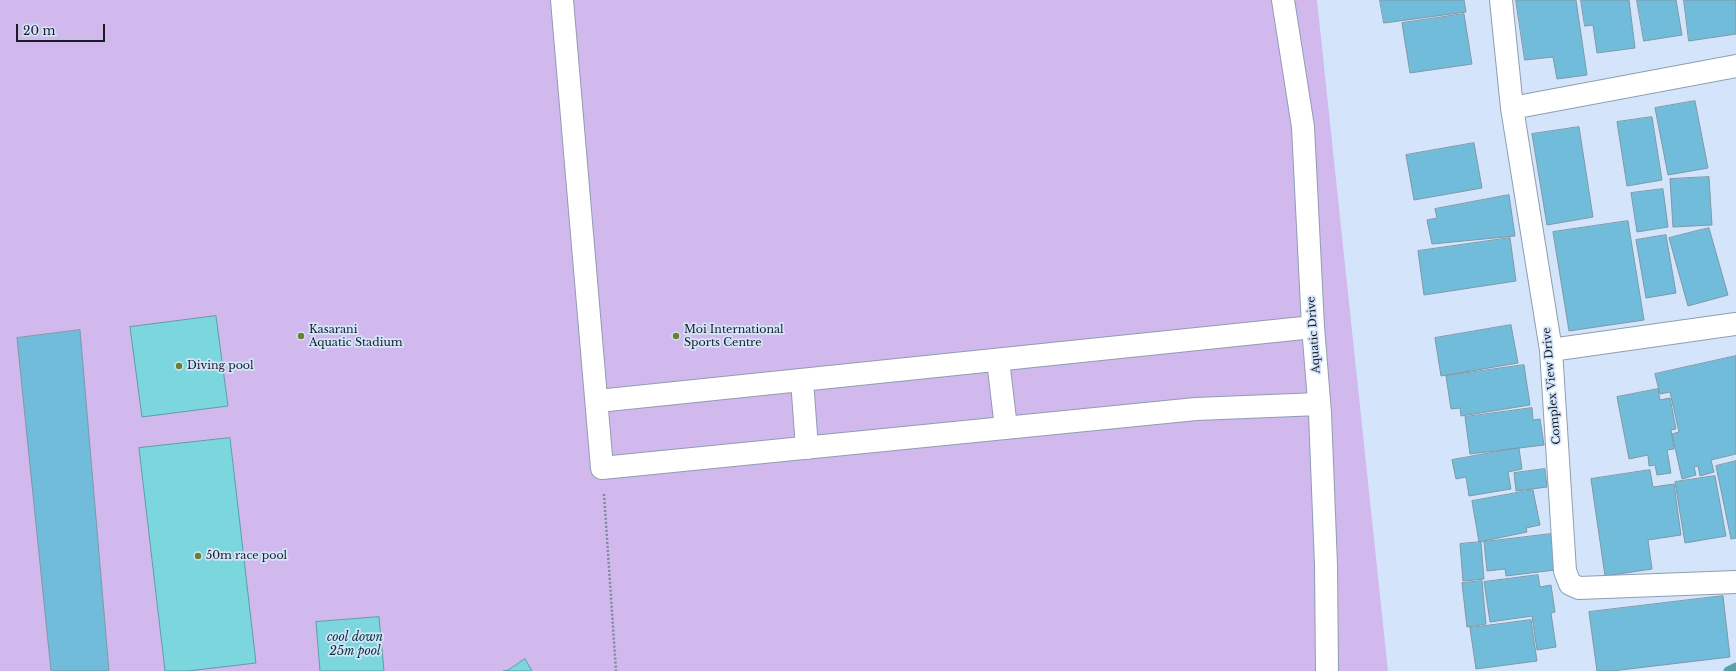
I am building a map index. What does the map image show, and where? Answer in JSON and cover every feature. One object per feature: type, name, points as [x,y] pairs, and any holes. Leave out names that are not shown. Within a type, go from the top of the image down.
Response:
[{"type":"street","points":[[562,0],[598,402],[602,468],[1196,409],[1319,404]]},
{"type":"street","name":"Aquatic Drive","points":[[1284,0],[1303,127],[1313,327],[1319,404],[1325,558],[1327,671]]},
{"type":"street","name":"Complex View Drive","points":[[1501,0],[1512,108],[1551,350],[1565,571],[1570,584],[1579,588],[1736,582]]},
{"type":"street","points":[[1512,108],[1736,66]]},
{"type":"street","points":[[1551,350],[1736,324]]},
{"type":"street","points":[[598,402],[1313,327]]},
{"type":"street","points":[[998,360],[1006,428]]},
{"type":"street","points":[[802,380],[807,448]]},
{"type":"path","points":[[602,468],[616,671]]},
{"type":"shaded area","name":"Moi International Sports Centre","points":[[0,0],[1317,0],[1388,671],[0,671]]},
{"type":"water","name":"Diving pool","points":[[216,316],[228,406],[142,417],[130,327]]},
{"type":"water","name":"50m race pool","points":[[230,438],[256,663],[188,671],[165,671],[139,448]]},
{"type":"water","name":"cool down 25m pool","points":[[379,617],[384,671],[320,671],[316,622]]},
{"type":"water","points":[[525,659],[532,671],[503,671],[508,670]]},
{"type":"building","points":[[1380,0],[1464,0],[1466,12],[1384,23]]},
{"type":"building","points":[[1516,0],[1576,0],[1587,75],[1557,79],[1553,57],[1525,60]]},
{"type":"building","points":[[1581,0],[1629,0],[1635,48],[1597,53],[1593,25],[1585,26]]},
{"type":"building","points":[[1637,0],[1676,0],[1682,35],[1644,41]]},
{"type":"building","points":[[1684,0],[1736,0],[1736,34],[1689,41]]},
{"type":"building","points":[[1464,14],[1472,64],[1410,73],[1402,23]]},
{"type":"building","points":[[1695,101],[1708,168],[1668,175],[1655,108]]},
{"type":"building","points":[[1652,117],[1662,180],[1627,186],[1617,122]]},
{"type":"building","points":[[1579,127],[1593,217],[1547,225],[1532,134]]},
{"type":"building","points":[[1474,143],[1482,188],[1414,200],[1406,155]]},
{"type":"building","points":[[1709,177],[1712,225],[1673,227],[1670,179]]},
{"type":"building","points":[[1663,189],[1668,227],[1637,232],[1631,193]]},
{"type":"building","points":[[1509,195],[1515,236],[1432,244],[1427,220],[1437,218],[1435,209]]},
{"type":"building","points":[[1628,221],[1644,320],[1569,331],[1553,232]]},
{"type":"building","points":[[1709,228],[1728,295],[1688,306],[1669,238]]},
{"type":"building","points":[[1666,235],[1676,293],[1646,298],[1636,240]]},
{"type":"building","points":[[1510,238],[1516,281],[1424,295],[1418,251]]},
{"type":"building","points":[[1511,325],[1518,363],[1441,376],[1435,338]]},
{"type":"building","points":[[80,330],[109,671],[51,671],[17,338]]},
{"type":"building","points":[[1736,356],[1736,454],[1711,460],[1714,472],[1700,476],[1698,466],[1694,467],[1696,475],[1682,479],[1672,434],[1679,432],[1670,392],[1660,394],[1655,374]]},
{"type":"building","points":[[1524,365],[1530,405],[1461,416],[1460,408],[1451,409],[1446,376]]},
{"type":"building","points":[[1658,389],[1660,400],[1670,398],[1676,429],[1671,430],[1674,449],[1667,450],[1671,473],[1657,475],[1655,465],[1649,466],[1648,455],[1629,459],[1617,397]]},
{"type":"building","points":[[1532,408],[1533,420],[1540,419],[1544,445],[1470,454],[1465,417]]},
{"type":"building","points":[[1519,448],[1522,469],[1508,472],[1511,489],[1469,496],[1466,477],[1456,479],[1452,460]]},
{"type":"building","points":[[1736,461],[1736,538],[1731,539],[1716,466]]},
{"type":"building","points":[[1545,469],[1547,487],[1516,491],[1514,473]]},
{"type":"building","points":[[1650,470],[1653,487],[1674,484],[1681,535],[1648,540],[1652,569],[1605,576],[1591,479]]},
{"type":"building","points":[[1715,476],[1726,536],[1685,543],[1675,482]]},
{"type":"building","points":[[1533,490],[1540,525],[1526,528],[1527,532],[1479,542],[1472,501]]},
{"type":"building","points":[[1551,534],[1555,570],[1506,576],[1505,569],[1487,571],[1484,542]]},
{"type":"building","points":[[1481,542],[1484,579],[1463,581],[1460,544]]},
{"type":"building","points":[[1538,575],[1540,587],[1551,585],[1555,612],[1551,613],[1556,647],[1537,650],[1532,616],[1490,622],[1484,582]]},
{"type":"building","points":[[1482,581],[1486,624],[1467,627],[1462,583]]},
{"type":"building","points":[[1723,596],[1730,657],[1612,671],[1597,671],[1589,612]]},
{"type":"building","points":[[1531,620],[1537,661],[1476,669],[1470,628]]},
{"type":"waterway","points":[[1728,671],[1736,667]]},
{"type":"place","name":"Kasarani Aquatic Stadium","points":[[301,336]]},
{"type":"place","name":"Moi International Sports Centre","points":[[676,336]]},
{"type":"place","name":"Diving pool","points":[[179,366]]},
{"type":"place","name":"50m race pool","points":[[198,556]]}]
